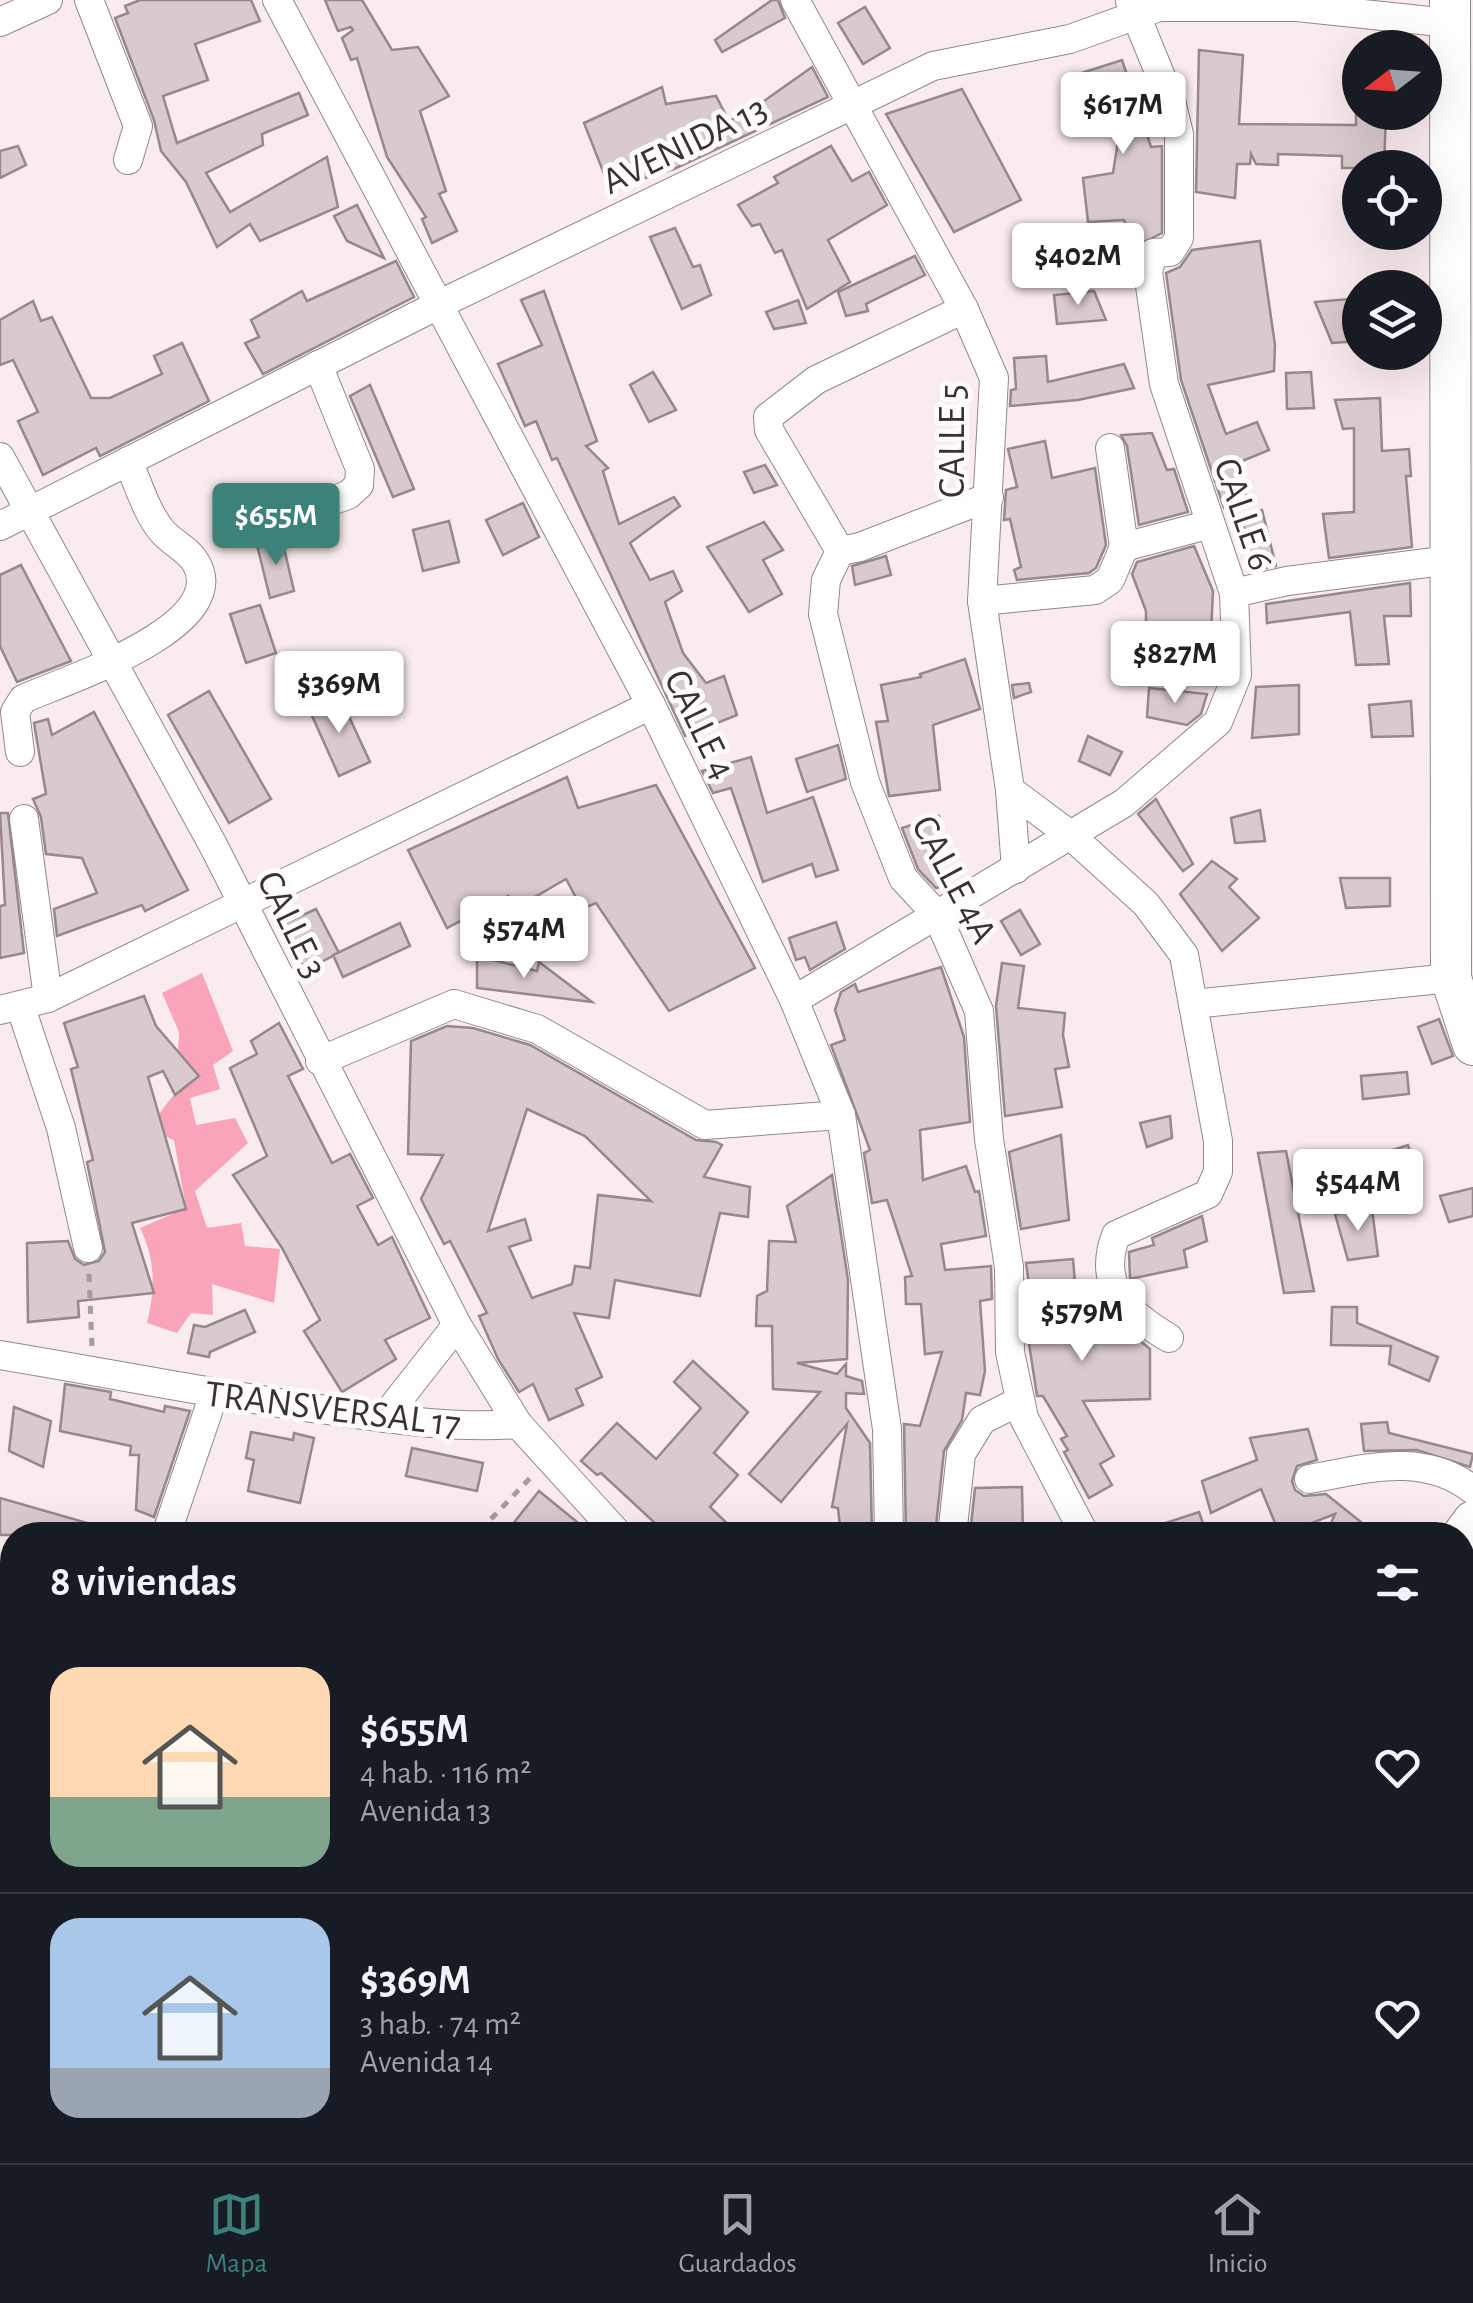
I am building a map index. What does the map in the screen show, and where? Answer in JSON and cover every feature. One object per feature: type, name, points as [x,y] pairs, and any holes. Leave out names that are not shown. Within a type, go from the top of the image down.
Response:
[{"type":"street","points":[[0,22],[48,0]]},
{"type":"street","points":[[89,0],[138,126],[128,160]]},
{"type":"street","name":"CALLE 4","points":[[277,0],[651,705],[794,1000],[841,1115],[887,1429],[890,1522]]},
{"type":"street","name":"CALLE 5","points":[[795,0],[855,103],[964,308],[994,378],[982,601],[1010,790],[1016,870]]},
{"type":"street","name":"AVENIDA 13","points":[[0,526],[440,304],[933,66],[1070,39],[1132,8],[1449,11]]},
{"type":"street","name":"CALLE 6","points":[[794,1000],[1124,803],[1218,722],[1238,675],[1234,593],[1208,526],[1164,384],[1148,272],[1153,253],[1170,252],[1179,238],[1179,134],[1171,101],[1132,8]]},
{"type":"street","points":[[1449,11],[1450,560],[1462,714],[1451,978],[1473,1046]]},
{"type":"street","points":[[964,308],[816,380],[768,418],[774,442],[840,551],[860,548],[989,496]]},
{"type":"street","points":[[284,518],[348,495],[359,485],[360,469],[318,365]]},
{"type":"street","points":[[982,601],[1095,590],[1110,580],[1124,547],[1110,448]]},
{"type":"street","name":"CALLE 3","points":[[0,457],[240,902],[457,1325],[518,1424]]},
{"type":"street","points":[[20,752],[15,712],[23,700],[112,662],[182,621],[200,588],[196,563],[157,524],[128,461]]},
{"type":"street","points":[[1124,547],[1208,526]]},
{"type":"street","name":"CALLE 4A","points":[[840,551],[826,580],[822,614],[865,782],[903,878],[938,915],[979,1011],[989,1139],[1009,1267],[1010,1352],[1024,1418],[1078,1522]]},
{"type":"street","points":[[1234,593],[1287,581],[1450,560]]},
{"type":"street","points":[[88,1248],[61,1128],[10,1009],[48,998],[651,705]]},
{"type":"street","points":[[1010,790],[1069,834],[1146,904],[1184,955],[1218,1141],[1218,1172],[1208,1194],[1116,1235],[1110,1260],[1120,1302],[1130,1314],[1169,1338]]},
{"type":"street","points":[[24,819],[48,998]]},
{"type":"street","points":[[1193,1004],[1451,978]]},
{"type":"street","points":[[320,1061],[454,1004],[537,1029],[705,1125],[841,1115]]},
{"type":"street","points":[[384,1418],[457,1325]]},
{"type":"street","name":"TRANSVERSAL 17","points":[[0,1355],[214,1394],[384,1418],[471,1428],[518,1424]]},
{"type":"street","points":[[170,1522],[214,1394]]},
{"type":"street","points":[[953,1522],[961,1454],[982,1420],[1020,1401]]},
{"type":"street","points":[[518,1424],[608,1522]]},
{"type":"street","points":[[1309,1479],[1399,1463],[1441,1471],[1473,1490]]},
{"type":"path","points":[[88,1248],[94,1370]]},
{"type":"path","points":[[491,1522],[550,1458]]},
{"type":"shaded area","points":[[202,973],[233,1051],[213,1065],[220,1089],[190,1098],[196,1125],[235,1118],[248,1143],[195,1191],[207,1228],[241,1223],[245,1246],[280,1249],[274,1303],[212,1284],[213,1315],[191,1313],[177,1333],[147,1323],[152,1275],[140,1228],[186,1208],[174,1140],[162,1135],[153,1122],[172,1097],[198,1076],[178,1052],[179,1032],[162,993]]},
{"type":"building","points":[[140,0],[251,0],[260,21],[195,44],[208,80],[163,96],[177,143],[299,93],[308,115],[262,134],[263,145],[206,173],[230,212],[327,157],[338,207],[260,241],[250,224],[217,247],[186,182],[161,151],[154,120],[115,18],[128,13],[125,6]]},
{"type":"building","points":[[325,0],[362,0],[392,50],[418,47],[449,96],[420,111],[446,191],[439,194],[457,231],[432,243],[422,219],[426,217],[387,157],[357,58],[351,60],[342,38],[353,30],[351,27],[338,31]]},
{"type":"building","points":[[772,0],[778,0],[785,18],[722,52],[715,40]]},
{"type":"building","points":[[865,7],[890,48],[863,64],[838,23]]},
{"type":"building","points":[[1199,50],[1243,55],[1239,124],[1342,125],[1342,130],[1385,130],[1385,150],[1342,150],[1342,156],[1278,154],[1278,165],[1256,164],[1251,154],[1250,164],[1237,164],[1235,198],[1196,192]]},
{"type":"building","points":[[1122,60],[1151,147],[1162,146],[1162,233],[1138,245],[1134,245],[1124,220],[1088,222],[1083,178],[1113,173],[1121,122],[1094,131],[1075,75]]},
{"type":"building","points":[[812,67],[828,97],[674,169],[610,189],[584,123],[662,87],[666,104],[716,96],[729,121],[765,104]]},
{"type":"building","points":[[962,89],[1021,200],[954,232],[886,114]]},
{"type":"building","points":[[18,146],[26,165],[0,178],[0,151]]},
{"type":"building","points":[[831,146],[852,181],[869,172],[887,205],[828,240],[850,282],[807,309],[782,250],[775,253],[760,224],[752,226],[738,205],[778,183],[774,177]]},
{"type":"building","points":[[357,205],[384,258],[347,241],[334,216]]},
{"type":"building","points":[[675,228],[693,267],[700,265],[711,295],[682,309],[650,237]]},
{"type":"building","points":[[1035,236],[1062,236],[1062,262],[1035,262]]},
{"type":"building","points":[[1260,241],[1275,345],[1274,371],[1208,385],[1226,434],[1257,422],[1269,450],[1235,464],[1249,503],[1224,508],[1181,380],[1166,273],[1180,267],[1192,250]]},
{"type":"building","points":[[915,256],[925,275],[866,304],[868,311],[846,316],[838,292]]},
{"type":"building","points":[[396,261],[414,297],[263,374],[245,343],[259,337],[251,320],[302,291],[307,301]]},
{"type":"building","points":[[544,291],[597,441],[586,446],[608,468],[603,471],[619,524],[674,497],[680,506],[630,543],[650,580],[673,571],[682,591],[665,602],[683,653],[706,683],[724,676],[737,715],[685,736],[557,458],[552,460],[536,421],[525,426],[498,364],[542,345],[521,300]]},
{"type":"building","points":[[1094,291],[1106,320],[1057,324],[1054,295]]},
{"type":"building","points":[[798,300],[806,323],[774,329],[766,312]]},
{"type":"building","points":[[1342,300],[1342,342],[1332,343],[1315,302]]},
{"type":"building","points":[[33,301],[41,321],[52,317],[91,398],[110,398],[162,374],[154,356],[182,343],[209,401],[100,456],[96,448],[43,475],[18,421],[38,412],[13,360],[0,365],[0,320]]},
{"type":"building","points":[[1046,356],[1048,382],[1124,364],[1134,388],[1078,400],[1010,406],[1011,390],[1016,389],[1014,358]]},
{"type":"building","points":[[653,372],[676,410],[649,422],[630,385]]},
{"type":"building","points":[[1311,372],[1314,408],[1287,409],[1286,373]]},
{"type":"building","points":[[370,385],[414,489],[393,497],[350,396]]},
{"type":"building","points":[[1380,398],[1382,451],[1409,449],[1411,476],[1406,476],[1412,547],[1329,558],[1323,514],[1354,512],[1354,428],[1343,429],[1335,400]]},
{"type":"building","points":[[1152,433],[1167,470],[1174,469],[1188,512],[1139,525],[1127,446],[1121,435]]},
{"type":"building","points":[[1045,441],[1052,478],[1095,468],[1106,545],[1096,568],[1089,573],[1017,580],[1014,570],[1021,567],[1010,519],[1004,520],[1006,490],[1017,487],[1008,449]]},
{"type":"building","points":[[765,465],[777,485],[754,493],[744,472]]},
{"type":"building","points":[[523,503],[539,537],[503,555],[486,520]]},
{"type":"building","points":[[1262,510],[1276,566],[1255,570],[1241,516]]},
{"type":"building","points":[[449,521],[459,562],[423,571],[413,530]]},
{"type":"building","points":[[764,522],[783,550],[763,560],[782,594],[749,612],[707,547]]},
{"type":"building","points":[[282,539],[294,591],[270,598],[257,545]]},
{"type":"building","points":[[1194,546],[1213,591],[1211,633],[1146,632],[1146,611],[1132,574],[1137,562]]},
{"type":"building","points":[[886,556],[891,575],[855,585],[852,566]]},
{"type":"building","points":[[21,565],[71,661],[17,682],[0,646],[0,575]]},
{"type":"building","points":[[1410,583],[1411,616],[1384,616],[1389,664],[1356,665],[1350,612],[1267,623],[1266,604]]},
{"type":"building","points":[[260,605],[276,653],[246,663],[230,614]]},
{"type":"building","points":[[965,659],[980,709],[933,725],[940,790],[889,796],[876,722],[888,721],[881,685],[921,677],[920,674]]},
{"type":"building","points":[[1029,683],[1031,692],[1014,698],[1012,685]]},
{"type":"building","points":[[1299,685],[1299,734],[1252,738],[1256,687]]},
{"type":"building","points":[[1149,688],[1207,694],[1201,714],[1187,725],[1147,717]]},
{"type":"building","points":[[209,691],[271,799],[229,823],[168,715]]},
{"type":"building","points":[[339,695],[370,762],[339,776],[309,709]]},
{"type":"building","points":[[1411,701],[1413,736],[1372,737],[1369,705]]},
{"type":"building","points":[[94,712],[188,890],[145,911],[142,905],[57,936],[54,909],[97,893],[82,858],[46,854],[41,817],[33,799],[46,794],[34,723],[48,719],[52,735]]},
{"type":"building","points":[[1088,736],[1122,752],[1110,775],[1079,761]]},
{"type":"building","points":[[838,745],[846,779],[807,792],[796,759]]},
{"type":"building","points":[[751,757],[767,813],[813,797],[838,870],[816,877],[812,864],[763,882],[731,788],[713,793],[702,771]]},
{"type":"building","points":[[567,777],[578,808],[656,785],[755,968],[669,1011],[596,903],[582,909],[566,879],[516,908],[508,896],[447,928],[408,850]]},
{"type":"building","points":[[1156,799],[1193,864],[1183,871],[1138,814]]},
{"type":"building","points":[[1260,810],[1265,841],[1235,843],[1231,818]]},
{"type":"building","points":[[0,813],[8,813],[24,953],[0,958],[0,906],[5,905]]},
{"type":"building","points":[[939,816],[944,841],[926,845],[940,887],[936,888],[918,869],[902,828]]},
{"type":"building","points":[[1212,861],[1237,879],[1229,887],[1259,918],[1222,951],[1180,894]]},
{"type":"building","points":[[1340,878],[1390,878],[1390,906],[1346,908]]},
{"type":"building","points":[[316,909],[339,953],[305,970],[281,925]]},
{"type":"building","points":[[1020,910],[1040,944],[1021,955],[1001,921]]},
{"type":"building","points":[[836,922],[845,949],[810,970],[805,957],[796,960],[789,938]]},
{"type":"building","points":[[400,923],[410,946],[343,977],[333,955]]},
{"type":"building","points":[[477,956],[537,971],[539,962],[592,1002],[477,988]]},
{"type":"building","points":[[1002,963],[1024,966],[1018,1008],[1065,1013],[1063,1035],[1069,1067],[1055,1069],[1062,1107],[1005,1116],[996,1006]]},
{"type":"building","points":[[941,967],[964,1037],[970,1122],[920,1130],[923,1180],[966,1166],[975,1192],[979,1191],[986,1236],[941,1244],[945,1270],[991,1266],[992,1299],[980,1301],[985,1371],[980,1395],[966,1393],[962,1420],[944,1451],[936,1522],[906,1522],[904,1424],[920,1426],[942,1352],[925,1354],[921,1304],[906,1304],[905,1277],[912,1276],[887,1200],[872,1203],[864,1153],[870,1150],[831,1045],[845,1040],[835,1010],[841,992],[855,984],[858,992]]},
{"type":"building","points":[[144,996],[156,1026],[199,1076],[175,1095],[163,1071],[148,1077],[186,1209],[132,1223],[154,1293],[78,1301],[79,1317],[28,1322],[27,1243],[68,1241],[75,1259],[84,1265],[99,1261],[105,1252],[87,1162],[93,1160],[71,1069],[78,1067],[64,1023]]},
{"type":"building","points":[[1439,1019],[1453,1056],[1432,1064],[1418,1027]]},
{"type":"building","points":[[279,1023],[303,1069],[288,1076],[332,1163],[350,1154],[373,1198],[357,1206],[378,1245],[392,1237],[430,1318],[385,1340],[396,1359],[342,1392],[304,1331],[320,1320],[282,1248],[233,1175],[267,1156],[230,1068],[257,1054],[251,1041]]},
{"type":"building","points":[[447,1026],[473,1028],[530,1045],[696,1140],[722,1145],[704,1177],[750,1187],[748,1217],[720,1213],[700,1296],[615,1280],[609,1318],[574,1313],[602,1377],[576,1389],[583,1405],[549,1420],[533,1384],[519,1392],[498,1359],[479,1316],[487,1313],[450,1241],[444,1244],[421,1199],[443,1155],[408,1154],[411,1041]],"holes":[[[527,1109],[585,1136],[651,1201],[598,1195],[590,1268],[575,1266],[572,1284],[532,1298],[509,1247],[531,1240],[525,1219],[488,1231]]]},
{"type":"building","points":[[1407,1072],[1409,1094],[1363,1099],[1361,1076]]},
{"type":"building","points":[[1170,1116],[1172,1138],[1147,1147],[1140,1123]]},
{"type":"building","points":[[1061,1135],[1069,1220],[1021,1229],[1009,1152]]},
{"type":"building","points":[[1408,1145],[1419,1184],[1380,1192],[1374,1156]]},
{"type":"building","points":[[1286,1151],[1314,1291],[1284,1293],[1258,1153]]},
{"type":"building","points":[[832,1175],[848,1280],[847,1359],[797,1363],[837,1374],[846,1364],[846,1376],[862,1381],[864,1394],[846,1393],[846,1408],[870,1443],[872,1522],[840,1522],[838,1508],[832,1507],[847,1424],[781,1502],[749,1474],[820,1392],[773,1389],[772,1326],[756,1326],[757,1296],[767,1291],[769,1241],[796,1242],[787,1206]]},
{"type":"building","points":[[1473,1188],[1473,1216],[1449,1222],[1440,1196]]},
{"type":"building","points":[[1372,1209],[1378,1256],[1348,1260],[1335,1214]]},
{"type":"building","points":[[1202,1216],[1207,1241],[1184,1250],[1187,1267],[1130,1279],[1129,1252],[1154,1245],[1152,1238]]},
{"type":"building","points":[[1073,1259],[1076,1294],[1097,1291],[1116,1320],[1150,1349],[1150,1399],[1083,1401],[1114,1456],[1100,1464],[1112,1485],[1089,1498],[1064,1452],[1068,1450],[1061,1439],[1067,1436],[1043,1396],[1037,1396],[1028,1337],[1036,1335],[1026,1263]]},
{"type":"building","points":[[1332,1307],[1357,1307],[1357,1323],[1438,1357],[1429,1381],[1389,1364],[1391,1346],[1331,1345]]},
{"type":"building","points":[[245,1310],[255,1332],[210,1352],[209,1357],[188,1353],[194,1325],[205,1327]]},
{"type":"building","points":[[693,1361],[748,1412],[714,1453],[738,1475],[710,1507],[726,1522],[654,1522],[601,1473],[597,1475],[581,1461],[617,1423],[656,1459],[701,1408],[674,1382]]},
{"type":"building","points":[[65,1384],[111,1392],[110,1399],[164,1412],[165,1406],[190,1411],[154,1517],[136,1510],[139,1455],[130,1455],[131,1446],[60,1431]]},
{"type":"building","points":[[14,1407],[51,1421],[43,1467],[9,1451]]},
{"type":"building","points":[[1387,1422],[1389,1433],[1473,1454],[1470,1467],[1417,1450],[1364,1451],[1361,1424]]},
{"type":"building","points":[[1308,1429],[1317,1460],[1297,1466],[1292,1481],[1295,1490],[1304,1496],[1326,1494],[1361,1522],[1332,1522],[1335,1514],[1314,1522],[1275,1522],[1261,1489],[1211,1513],[1202,1481],[1257,1460],[1250,1438]]},
{"type":"building","points":[[251,1432],[293,1440],[294,1433],[314,1438],[300,1503],[248,1491],[254,1460],[246,1458]]},
{"type":"building","points":[[412,1448],[483,1463],[477,1491],[406,1476]]},
{"type":"building","points":[[1022,1487],[1023,1522],[971,1522],[975,1488]]},
{"type":"building","points":[[539,1491],[577,1522],[514,1522]]},
{"type":"building","points":[[0,1498],[84,1522],[0,1522]]},
{"type":"building","points":[[1199,1512],[1202,1522],[1168,1522]]}]
